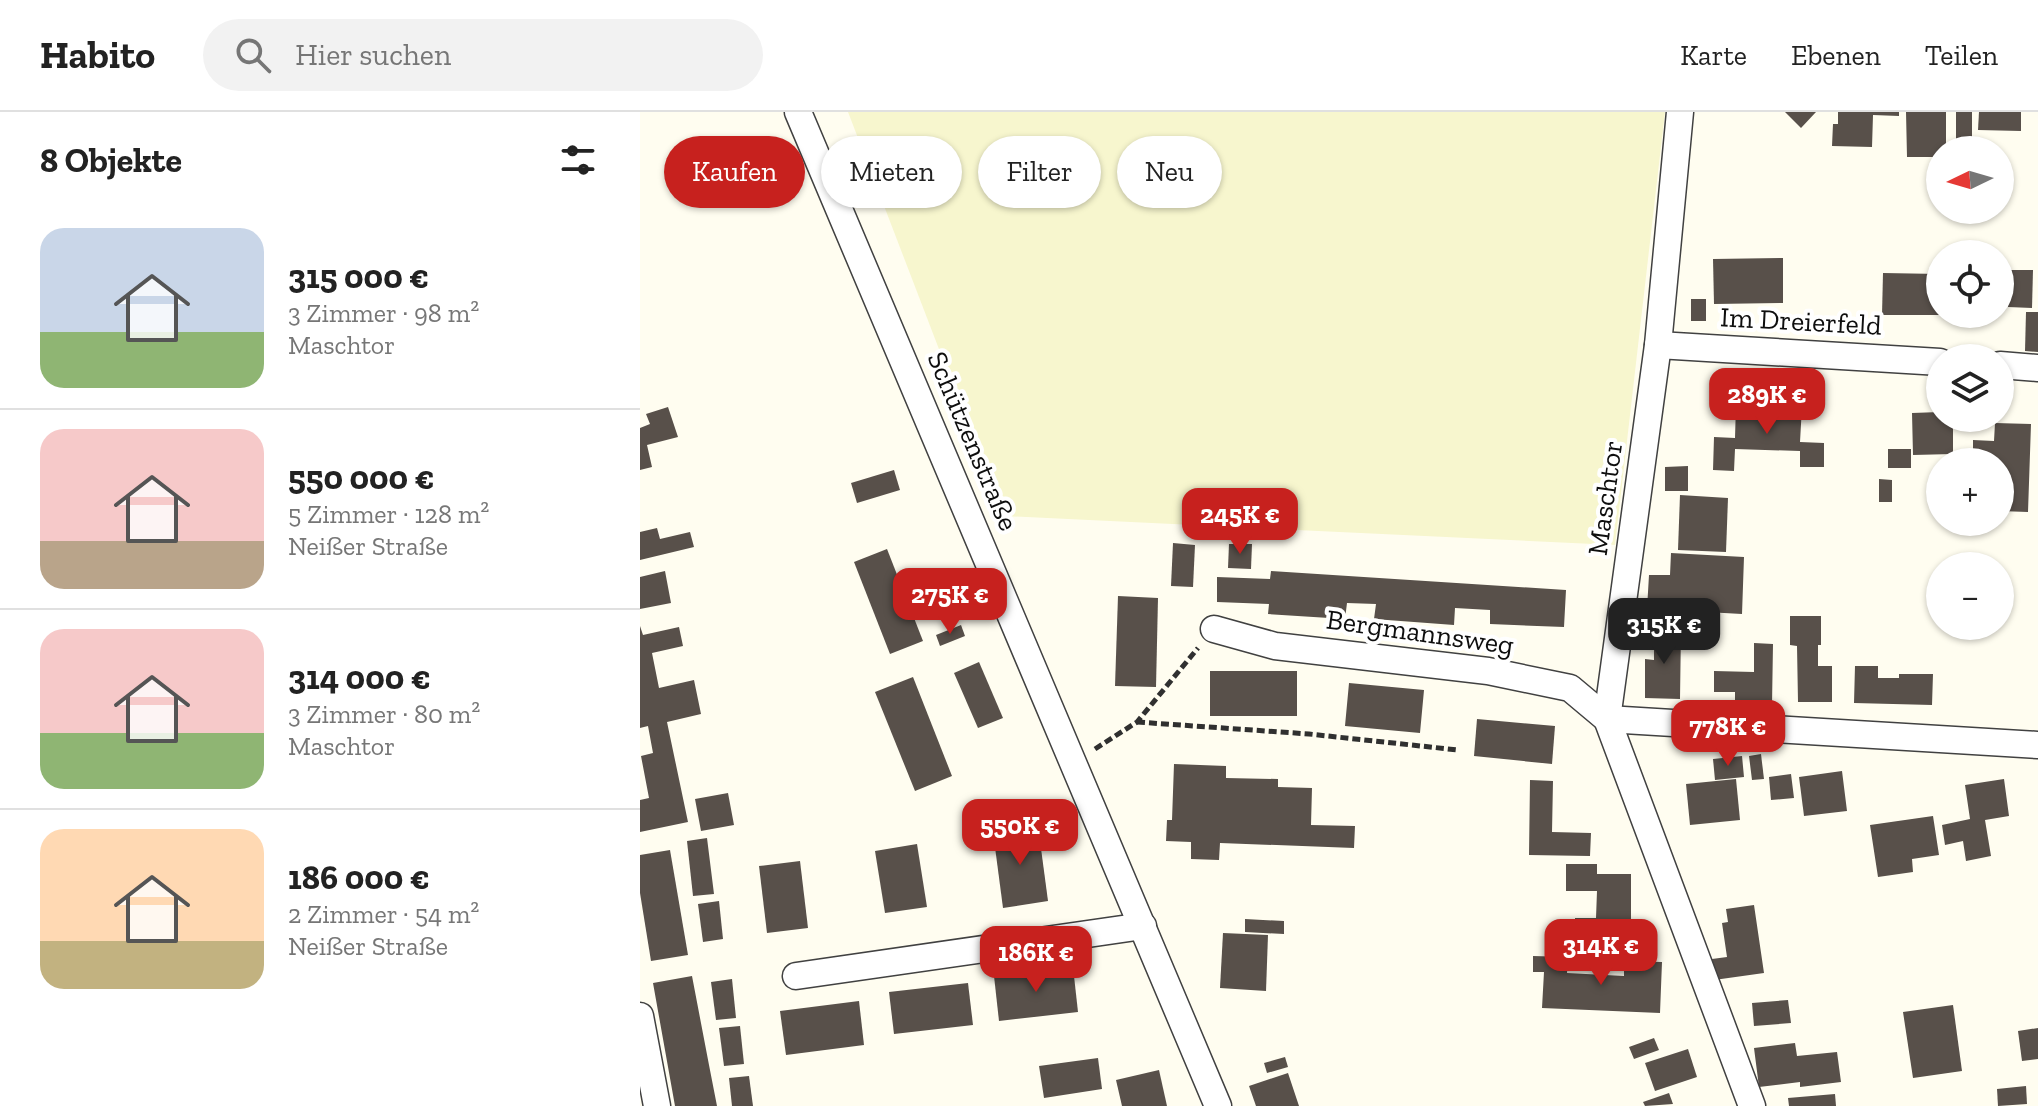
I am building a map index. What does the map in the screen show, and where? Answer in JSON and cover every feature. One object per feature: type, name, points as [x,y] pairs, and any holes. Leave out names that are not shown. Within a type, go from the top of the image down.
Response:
[{"type":"street","name":"Schützenstraße","points":[[798,112],[1218,1106]]},
{"type":"street","name":"Maschtor","points":[[1680,112],[1658,345],[1607,719],[1752,1106]]},
{"type":"street","name":"Im Dreierfeld","points":[[1658,345],[1926,361]]},
{"type":"street","points":[[2014,366],[2038,368]]},
{"type":"street","name":"Bergmannsweg","points":[[1214,629],[1275,646],[1488,671],[1570,688],[1607,719]]},
{"type":"street","points":[[1607,719],[2038,745]]},
{"type":"street","points":[[796,976],[1143,926]]},
{"type":"street","points":[[640,1016],[657,1106]]},
{"type":"path","points":[[1074,763],[1137,722],[1214,629]]},
{"type":"path","points":[[1137,722],[1309,734],[1458,750]]},
{"type":"green space","points":[[848,112],[1665,112],[1615,545],[1003,516],[885,208],[962,208],[962,136],[857,136]]},
{"type":"building","points":[[1785,112],[1816,112],[1801,128]]},
{"type":"building","points":[[1838,112],[1899,112],[1899,116],[1873,115],[1872,147],[1832,146],[1833,124],[1838,124]]},
{"type":"building","points":[[1906,112],[1946,112],[1946,136],[1926,136],[1926,157],[1907,157]]},
{"type":"building","points":[[1956,112],[1972,112],[1972,136],[1956,136]]},
{"type":"building","points":[[1979,112],[2021,112],[2021,131],[1978,130]]},
{"type":"building","points":[[1783,258],[1783,303],[1714,304],[1713,259]]},
{"type":"building","points":[[2014,270],[2033,270],[2032,308],[2014,307]]},
{"type":"building","points":[[1883,273],[1926,274],[1926,315],[1882,315]]},
{"type":"building","points":[[1691,299],[1706,299],[1706,321],[1691,321]]},
{"type":"building","points":[[2026,312],[2038,312],[2038,352],[2025,351]]},
{"type":"building","points":[[1736,404],[1802,406],[1800,442],[1824,443],[1824,467],[1800,467],[1800,451],[1735,449],[1734,471],[1713,470],[1714,437],[1735,438]]},
{"type":"building","points":[[668,407],[678,437],[647,445],[652,467],[640,470],[640,428],[650,424],[646,414]]},
{"type":"building","points":[[1926,412],[1926,432],[1953,432],[1953,448],[1926,448],[1926,455],[1913,455],[1912,413]]},
{"type":"building","points":[[2014,424],[2031,424],[2028,512],[2014,512],[2014,448],[1973,448],[1973,440],[1994,441],[1994,432],[2014,432]]},
{"type":"building","points":[[1888,449],[1911,449],[1911,468],[1888,468]]},
{"type":"building","points":[[1688,466],[1688,491],[1665,491],[1665,467]]},
{"type":"building","points":[[894,470],[900,490],[857,503],[851,483]]},
{"type":"building","points":[[1879,479],[1892,480],[1892,502],[1879,502]]},
{"type":"building","points":[[1680,495],[1728,498],[1726,552],[1678,550]]},
{"type":"building","points":[[657,528],[660,539],[690,532],[694,547],[640,560],[640,532]]},
{"type":"building","points":[[1173,543],[1195,545],[1193,587],[1171,586]]},
{"type":"building","points":[[1229,544],[1252,544],[1251,569],[1228,568]]},
{"type":"building","points":[[887,549],[923,641],[890,654],[854,562]]},
{"type":"building","points":[[1671,553],[1744,557],[1742,614],[1706,612],[1705,627],[1659,625],[1660,610],[1647,609],[1649,575],[1670,575]]},
{"type":"building","points":[[665,571],[671,603],[640,609],[640,577]]},
{"type":"building","points":[[1271,571],[1566,590],[1564,627],[1490,624],[1490,610],[1455,608],[1454,625],[1374,619],[1376,604],[1347,603],[1345,619],[1268,614],[1269,604],[1217,602],[1217,577],[1270,579]]},
{"type":"building","points":[[1118,596],[1158,598],[1156,687],[1115,686]]},
{"type":"building","points":[[1790,616],[1821,616],[1818,666],[1832,666],[1832,702],[1798,702],[1797,646],[1790,645]]},
{"type":"building","points":[[961,625],[965,636],[940,646],[936,635]]},
{"type":"building","points":[[640,626],[643,635],[679,627],[683,646],[652,653],[659,688],[694,680],[701,714],[667,722],[688,822],[640,832],[640,800],[649,798],[641,756],[653,753],[648,726],[640,728]]},
{"type":"building","points":[[1654,628],[1681,628],[1680,699],[1645,698],[1645,659],[1654,660]]},
{"type":"building","points":[[1754,643],[1773,644],[1772,705],[1735,704],[1735,692],[1714,692],[1714,671],[1754,672]]},
{"type":"building","points":[[979,662],[1003,718],[978,728],[954,673]]},
{"type":"building","points":[[1855,666],[1878,666],[1878,678],[1899,678],[1899,674],[1933,674],[1932,705],[1854,703]]},
{"type":"building","points":[[1210,671],[1297,671],[1297,716],[1210,716]]},
{"type":"building","points":[[913,677],[952,776],[915,791],[875,692]]},
{"type":"building","points":[[1349,683],[1424,690],[1420,733],[1345,726]]},
{"type":"building","points":[[1477,719],[1555,726],[1552,764],[1474,756]]},
{"type":"building","points":[[1761,754],[1764,779],[1752,780],[1749,756]]},
{"type":"building","points":[[1742,756],[1744,777],[1715,780],[1713,759]]},
{"type":"building","points":[[1174,764],[1226,766],[1226,778],[1278,779],[1278,787],[1312,788],[1311,825],[1355,826],[1354,848],[1220,843],[1219,860],[1191,859],[1191,842],[1166,841],[1167,820],[1172,820]]},
{"type":"building","points":[[1842,771],[1847,811],[1804,816],[1799,777]]},
{"type":"building","points":[[1791,774],[1794,798],[1771,800],[1769,777]]},
{"type":"building","points":[[1736,779],[1740,820],[1690,825],[1686,784]]},
{"type":"building","points":[[2004,779],[2009,816],[1985,820],[1991,856],[1966,861],[1963,841],[1945,845],[1942,825],[1970,819],[1965,785]]},
{"type":"building","points":[[1530,780],[1553,781],[1552,832],[1591,833],[1590,856],[1529,855]]},
{"type":"building","points":[[728,793],[734,825],[701,831],[695,799]]},
{"type":"building","points":[[1933,816],[1939,855],[1912,859],[1913,872],[1878,877],[1870,825]]},
{"type":"building","points":[[1038,826],[1048,901],[1003,908],[993,832]]},
{"type":"building","points":[[707,838],[714,894],[693,896],[687,841]]},
{"type":"building","points":[[917,844],[927,907],[885,913],[875,851]]},
{"type":"building","points":[[670,850],[688,955],[651,961],[640,893],[640,855]]},
{"type":"building","points":[[800,861],[808,928],[767,933],[759,866]]},
{"type":"building","points":[[1566,864],[1597,864],[1597,874],[1631,874],[1631,928],[1598,927],[1598,939],[1575,939],[1575,918],[1596,918],[1597,891],[1566,891]]},
{"type":"building","points":[[719,901],[723,939],[703,942],[698,904]]},
{"type":"building","points":[[1754,905],[1764,973],[1714,980],[1712,959],[1727,957],[1722,923],[1728,922],[1726,909]]},
{"type":"building","points":[[1245,919],[1284,921],[1284,934],[1245,932]]},
{"type":"building","points":[[1223,933],[1268,935],[1266,991],[1220,988]]},
{"type":"building","points":[[1533,956],[1568,957],[1567,973],[1624,976],[1624,961],[1662,962],[1660,1013],[1542,1008],[1544,972],[1533,972]]},
{"type":"building","points":[[1073,967],[1078,1012],[999,1021],[994,976]]},
{"type":"building","points":[[692,976],[717,1106],[675,1106],[653,983]]},
{"type":"building","points":[[732,979],[736,1018],[716,1020],[711,982]]},
{"type":"building","points":[[968,983],[973,1025],[894,1034],[889,992]]},
{"type":"building","points":[[1788,1000],[1791,1023],[1754,1026],[1752,1003]]},
{"type":"building","points":[[859,1001],[864,1045],[786,1055],[780,1011]]},
{"type":"building","points":[[1953,1005],[1962,1071],[1913,1078],[1903,1012]]},
{"type":"building","points":[[740,1026],[744,1064],[724,1066],[719,1028]]},
{"type":"building","points":[[2038,1028],[2038,1059],[2022,1061],[2018,1031]]},
{"type":"building","points":[[1654,1038],[1659,1050],[1634,1059],[1629,1047]]},
{"type":"building","points":[[1795,1043],[1797,1056],[1837,1052],[1841,1082],[1800,1087],[1800,1082],[1759,1087],[1754,1048]]},
{"type":"building","points":[[1688,1049],[1697,1077],[1655,1091],[1645,1063]]},
{"type":"building","points":[[1285,1057],[1288,1067],[1267,1073],[1264,1063]]},
{"type":"building","points":[[1098,1058],[1102,1089],[1044,1098],[1039,1066]]},
{"type":"building","points":[[1159,1070],[1167,1106],[1122,1106],[1116,1080]]},
{"type":"building","points":[[1288,1073],[1299,1106],[1256,1106],[1249,1086]]},
{"type":"building","points":[[749,1076],[753,1106],[732,1106],[729,1078]]},
{"type":"building","points":[[2026,1086],[2027,1104],[1998,1106],[1997,1089]]},
{"type":"building","points":[[1669,1093],[1673,1104],[1645,1106],[1643,1102]]},
{"type":"building","points":[[1835,1094],[1836,1106],[1789,1106],[1788,1098]]}]
